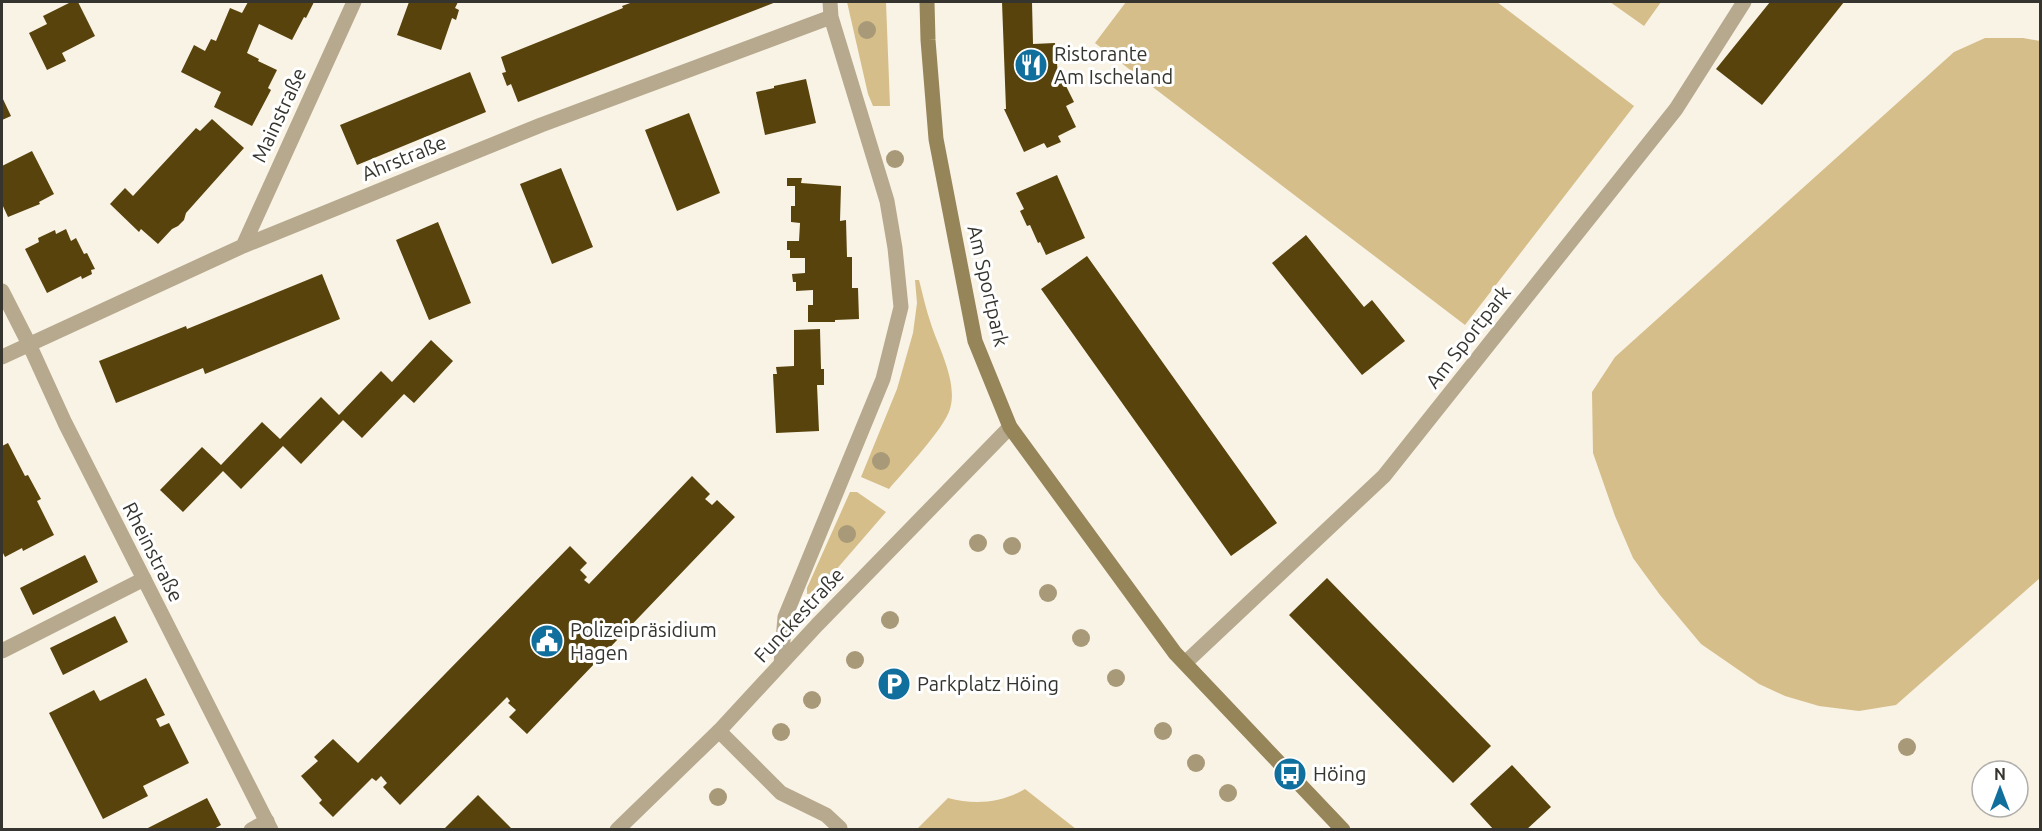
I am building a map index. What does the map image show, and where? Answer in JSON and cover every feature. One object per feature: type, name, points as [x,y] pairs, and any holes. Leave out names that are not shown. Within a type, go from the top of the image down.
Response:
[{"type":"main road","name":"Am Sportpark","points":[[927,2],[936,139],[975,341],[1010,427],[1175,653],[1343,830]]},
{"type":"street","name":"Mainstraße","points":[[243,246],[354,2]]},
{"type":"street","points":[[781,664],[785,617],[883,379],[901,307],[887,201],[831,17],[830,2]]},
{"type":"street","name":"Am Sportpark","points":[[1185,663],[1384,476],[1676,110],[1744,2]]},
{"type":"street","name":"Ahrstraße","points":[[2,357],[243,246],[541,125],[831,17]]},
{"type":"street","name":"Rheinstraße","points":[[2,291],[65,423],[269,825]]},
{"type":"street","name":"Funckestraße","points":[[617,830],[719,731],[817,625],[1010,427]]},
{"type":"street","points":[[2,651],[144,579]]},
{"type":"street","points":[[719,731],[781,794],[826,815],[840,828]]},
{"type":"street","points":[[251,830],[269,825]]},
{"type":"shaded area","points":[[847,2],[886,2],[890,106],[873,106],[868,94]]},
{"type":"shaded area","points":[[1126,2],[1497,2],[1634,106],[1465,325],[1095,43]]},
{"type":"shaded area","points":[[1610,2],[1661,2],[1644,26]]},
{"type":"shaded area","points":[[1985,38],[2023,38],[2040,41],[2040,578],[1896,705],[1859,711],[1819,706],[1785,696],[1759,684],[1701,644],[1633,558],[1615,516],[1593,453],[1592,392],[1615,357],[1954,52]]},
{"type":"shaded area","points":[[915,280],[919,280],[929,319],[950,377],[952,399],[950,409],[940,427],[889,489],[861,477],[897,389],[913,333],[917,303]]},
{"type":"shaded area","points":[[850,492],[857,492],[886,512],[816,593],[807,594],[807,588]]},
{"type":"shaded area","points":[[1025,789],[1076,829],[917,829],[948,798],[968,802],[997,800]]},
{"type":"building","points":[[71,2],[78,2],[95,36],[62,53],[66,61],[47,70],[29,33],[47,24],[43,16]]},
{"type":"building","points":[[248,2],[314,2],[292,40],[259,24],[247,53],[277,70],[268,88],[271,90],[252,126],[214,107],[221,92],[181,72],[194,45],[205,51],[211,39],[216,41],[230,8],[242,13]]},
{"type":"building","points":[[409,2],[458,2],[455,8],[459,10],[456,20],[452,18],[441,50],[397,35]]},
{"type":"building","points":[[633,2],[776,2],[518,102],[511,84],[507,86],[502,73],[506,72],[501,57]]},
{"type":"building","points":[[1002,2],[1032,2],[1033,44],[1055,43],[1059,84],[1064,82],[1074,102],[1066,106],[1076,127],[1058,136],[1061,142],[1047,148],[1044,143],[1024,152],[1004,109],[1006,109]]},
{"type":"building","points":[[1770,2],[1844,2],[1762,105],[1716,69]]},
{"type":"building","points":[[470,72],[486,112],[357,165],[340,125]]},
{"type":"building","points":[[806,79],[816,123],[765,135],[756,92]]},
{"type":"building","points":[[2,97],[11,116],[2,120]]},
{"type":"building","points":[[689,113],[720,193],[677,211],[645,130]]},
{"type":"building","points":[[212,119],[244,148],[186,213],[184,220],[158,244],[141,229],[139,232],[110,204],[125,188],[133,196],[196,128],[200,131]]},
{"type":"building","points":[[32,151],[54,194],[39,202],[40,204],[8,217],[2,204],[2,166]]},
{"type":"building","points":[[561,168],[593,247],[552,264],[520,184]]},
{"type":"building","points":[[1057,175],[1085,238],[1046,255],[1030,225],[1027,226],[1020,211],[1024,209],[1016,193]]},
{"type":"building","points":[[787,178],[802,178],[801,183],[841,186],[840,221],[846,220],[847,257],[852,257],[852,288],[858,288],[859,319],[808,322],[808,305],[813,305],[813,290],[796,291],[796,282],[793,282],[792,274],[805,273],[805,258],[790,258],[790,250],[787,250],[787,241],[799,241],[800,223],[791,222],[791,206],[795,206],[795,186],[787,186]]},
{"type":"building","points":[[438,222],[471,303],[429,320],[396,240]]},
{"type":"building","points":[[66,229],[71,241],[76,238],[95,269],[91,270],[92,274],[82,279],[81,276],[47,293],[25,249],[39,242],[38,238],[55,230],[56,234]]},
{"type":"building","points":[[1306,235],[1364,307],[1372,300],[1405,341],[1362,375],[1272,263]]},
{"type":"building","points":[[1087,256],[1277,523],[1231,556],[1041,289]]},
{"type":"building","points":[[322,274],[340,319],[205,374],[203,368],[116,403],[99,361],[186,326],[187,329]]},
{"type":"building","points":[[820,329],[821,369],[824,369],[824,385],[817,385],[819,431],[776,433],[773,374],[777,374],[776,367],[794,366],[794,330]]},
{"type":"building","points":[[431,340],[453,361],[414,403],[404,394],[362,438],[343,420],[301,464],[283,446],[241,489],[223,471],[183,512],[160,490],[202,447],[221,465],[262,422],[280,439],[321,397],[339,415],[381,371],[392,382]]},
{"type":"building","points":[[8,443],[25,476],[28,475],[41,499],[37,501],[54,535],[23,551],[22,548],[5,557],[2,551],[2,446]]},
{"type":"building","name":"Polizeipräsidium Hagen","points":[[692,476],[710,494],[705,499],[712,505],[717,500],[735,517],[527,734],[509,717],[516,710],[508,703],[510,701],[507,697],[400,805],[383,787],[387,783],[381,776],[376,781],[372,778],[333,817],[319,803],[322,800],[301,776],[318,761],[314,757],[333,739],[358,763],[570,546],[587,563],[580,570],[587,577],[584,580],[589,584]]},
{"type":"building","points":[[85,555],[98,582],[33,615],[20,588]]},
{"type":"building","points":[[1327,578],[1491,746],[1453,783],[1289,615]]},
{"type":"building","points":[[115,616],[128,642],[63,675],[50,648]]},
{"type":"building","points":[[146,678],[165,715],[156,719],[160,727],[169,723],[189,763],[143,786],[148,796],[103,819],[49,713],[94,690],[100,701]]},
{"type":"building","points":[[1512,765],[1551,807],[1526,830],[1494,830],[1470,804]]},
{"type":"building","points":[[478,795],[513,830],[443,830]]},
{"type":"building","points":[[207,798],[221,825],[212,830],[144,830]]},
{"type":"place","name":"Ristorante Am Ischeland","points":[[1031,65]]},
{"type":"place","name":"Polizeipräsidium Hagen","points":[[547,641]]},
{"type":"place","name":"Parkplatz Höing","points":[[894,684]]},
{"type":"place","name":"Höing","points":[[1290,774]]}]
